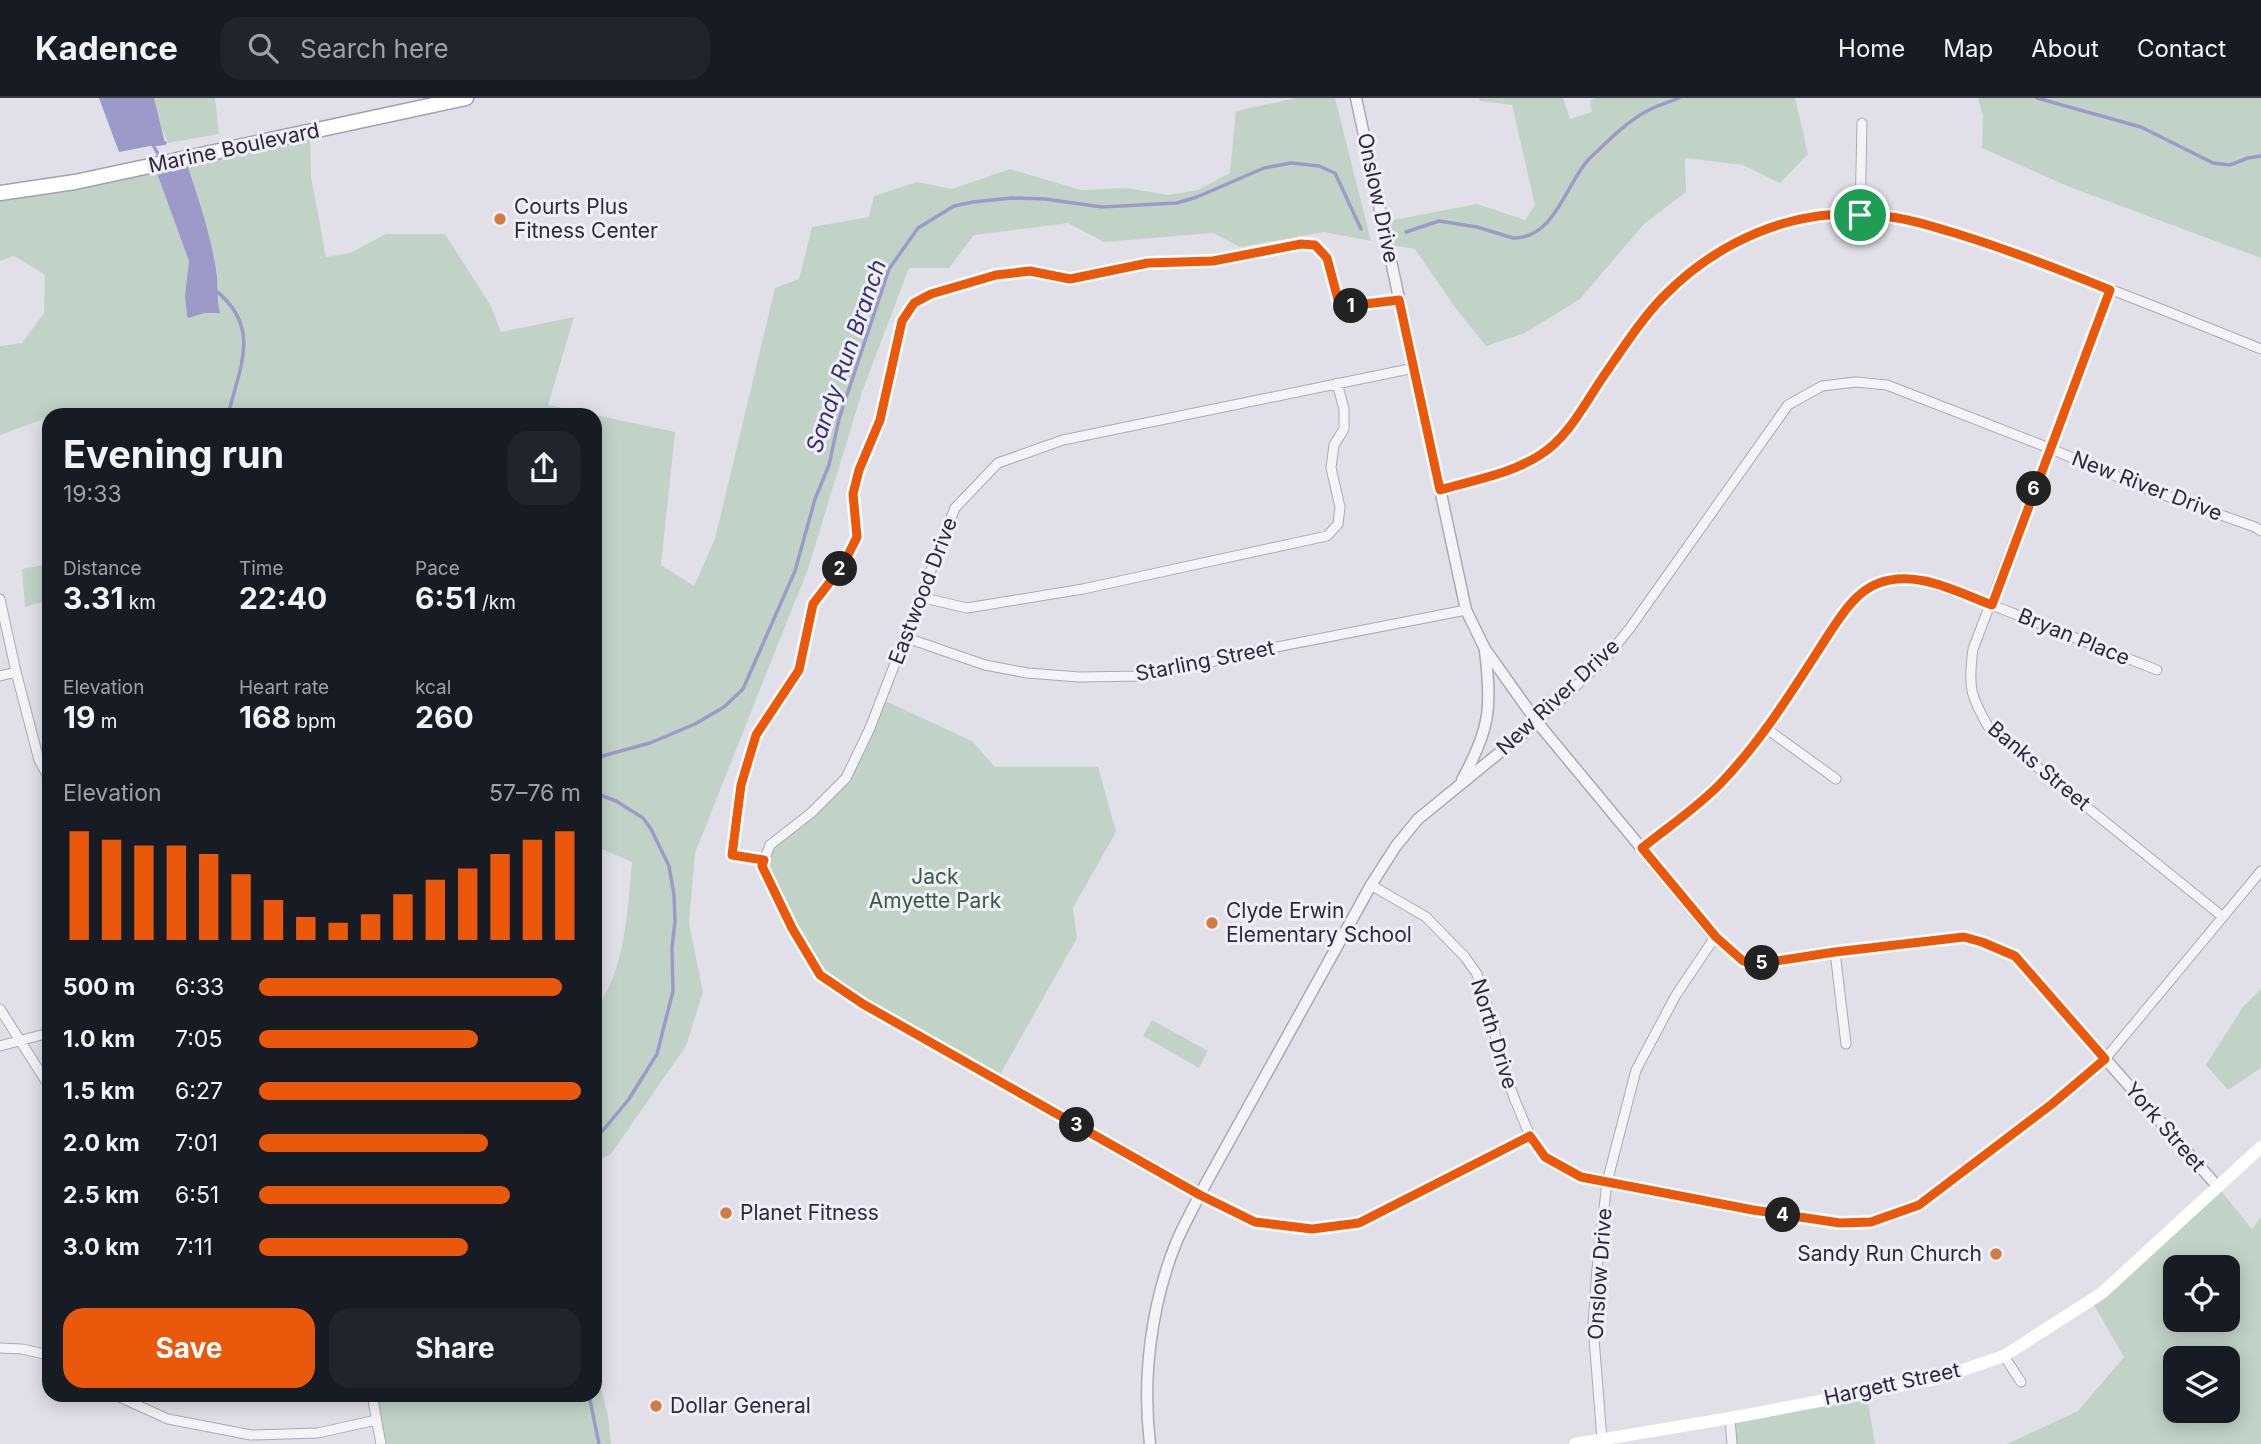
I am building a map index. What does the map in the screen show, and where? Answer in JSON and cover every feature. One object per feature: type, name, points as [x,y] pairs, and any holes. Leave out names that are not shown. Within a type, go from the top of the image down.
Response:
[{"type":"main road","name":"Marine Boulevard","points":[[0,193],[38,189],[434,101],[467,98]]},
{"type":"main road","name":"Hargett Street","points":[[1575,1444],[1936,1379],[2004,1356],[2102,1293],[2261,1147]]},
{"type":"street","name":"Onslow Drive","points":[[1356,98],[1466,610],[1485,649],[1537,722],[1716,937],[1675,995],[1636,1070],[1607,1182],[1593,1326],[1602,1439]]},
{"type":"street","points":[[1860,215],[1862,123]]},
{"type":"street","points":[[1440,490],[1520,466],[1543,454],[1568,429],[1604,375],[1662,298],[1715,254],[1755,232],[1818,216],[1860,215],[1924,223],[1986,243],[2261,349]]},
{"type":"street","points":[[1399,300],[1340,307],[1327,258],[1315,245],[1301,244],[1213,261],[1148,263],[1070,279],[1030,271],[996,275],[931,294],[914,303],[902,321],[880,420],[859,470],[853,494],[857,537],[843,565],[813,604],[799,670],[756,735],[741,785],[732,855],[763,863],[792,928],[820,975],[863,1004],[1200,1195],[1255,1222],[1312,1229],[1359,1223],[1530,1136]]},
{"type":"street","name":"Banks Street","points":[[2110,290],[1973,649],[1969,678],[1973,700],[1989,728],[2222,917]]},
{"type":"street","name":"Eastwood Drive","points":[[763,863],[770,845],[812,812],[846,778],[870,728],[955,508],[998,463],[1063,440],[1414,368]]},
{"type":"street","name":"New River Drive","points":[[1150,1444],[1147,1376],[1158,1303],[1176,1244],[1200,1195],[1371,885],[1396,846],[1418,819],[1537,722],[1605,659],[1630,628],[1788,405],[1822,386],[1856,382],[1886,385],[2147,489],[2261,531]]},
{"type":"street","points":[[920,597],[967,608],[1083,589],[1327,536],[1338,524],[1340,507],[1331,468],[1334,445],[1344,429],[1337,383]]},
{"type":"street","name":"Bryan Place","points":[[1642,848],[1719,785],[1767,729],[1841,616],[1861,594],[1876,583],[1899,577],[1918,579],[2157,670]]},
{"type":"street","points":[[0,599],[16,672],[42,765]]},
{"type":"street","name":"Starling Street","points":[[904,637],[985,665],[1027,673],[1079,677],[1142,676],[1466,610]]},
{"type":"street","points":[[1458,786],[1478,751],[1488,718],[1490,687],[1485,649]]},
{"type":"street","points":[[0,676],[16,672]]},
{"type":"street","points":[[1767,729],[1836,779]]},
{"type":"street","points":[[1607,1182],[1753,1210],[1840,1223],[1871,1222],[1919,1205],[2052,1104],[2105,1059],[2261,871]]},
{"type":"street","name":"North Drive","points":[[1371,885],[1426,917],[1465,957],[1477,974],[1492,1020],[1501,1062],[1530,1136],[1545,1157],[1581,1177],[1607,1182]]},
{"type":"street","name":"York Street","points":[[1716,937],[1743,961],[1763,963],[1964,937],[2015,956],[2217,1186]]},
{"type":"street","points":[[1835,952],[1846,1044]]},
{"type":"street","points":[[0,1009],[42,1075]]},
{"type":"street","points":[[0,1046],[42,1035]]},
{"type":"street","points":[[0,1348],[42,1353]]},
{"type":"street","points":[[2004,1356],[2021,1382]]},
{"type":"street","points":[[130,1402],[168,1419],[251,1435],[318,1433],[376,1420]]},
{"type":"street","points":[[373,1402],[381,1444]]},
{"type":"street","points":[[1730,1418],[1732,1444]]},
{"type":"green space","points":[[154,98],[215,98],[219,134],[168,143]]},
{"type":"green space","points":[[1296,98],[1335,98],[1371,241],[1324,232],[1240,247],[1213,233],[1104,242],[1068,223],[974,235],[949,268],[909,268],[862,392],[808,569],[695,853],[689,923],[703,992],[686,1046],[611,1154],[602,1158],[602,1000],[619,959],[632,862],[602,849],[602,416],[675,432],[661,565],[694,586],[715,539],[775,288],[799,279],[812,227],[869,217],[874,196],[917,182],[952,189],[1010,169],[1081,190],[1126,188],[1168,195],[1198,190],[1230,173],[1236,111]]},
{"type":"green space","points":[[1479,98],[1563,98],[1570,119],[1592,112],[1590,100],[1596,98],[1795,98],[1808,154],[1780,183],[1743,165],[1685,158],[1686,192],[1644,224],[1580,299],[1525,333],[1486,346],[1454,306],[1415,249],[1387,244],[1383,222],[1477,204],[1525,220],[1535,205],[1512,105],[1480,101]]},
{"type":"green space","points":[[1978,98],[2261,98],[2261,258],[2067,186],[1982,148],[1983,116]]},
{"type":"green space","points":[[310,131],[311,177],[326,257],[350,253],[386,234],[445,234],[491,306],[501,332],[574,317],[548,405],[562,408],[42,408],[42,420],[0,435],[0,346],[22,343],[44,313],[45,275],[14,256],[0,261],[0,193],[154,165],[190,261],[190,318],[204,313],[219,313],[217,271],[185,158]]},
{"type":"green space","points":[[42,565],[42,602],[25,607],[22,569]]},
{"type":"green space","name":"Jack Amyette Park","points":[[881,699],[972,741],[995,767],[1098,767],[1116,832],[1073,908],[1077,938],[997,1080],[820,975],[762,866],[770,845],[846,778]]},
{"type":"green space","points":[[2261,989],[2261,1068],[2228,1090],[2206,1065],[2243,1007]]},
{"type":"green space","points":[[1152,1020],[1208,1051],[1199,1068],[1143,1036]]},
{"type":"green space","points":[[2217,1186],[2252,1229],[2261,1217],[2261,1444],[2007,1444],[2078,1411],[2124,1357],[2091,1300]]},
{"type":"green space","points":[[1866,1391],[1875,1444],[1732,1444],[1730,1418]]},
{"type":"green space","points":[[602,1393],[611,1444],[381,1444],[373,1402],[602,1402]]},
{"type":"shaded area","points":[[99,98],[154,98],[165,143],[119,152]]},
{"type":"shaded area","points":[[185,158],[210,241],[217,275],[220,313],[204,313],[189,318],[185,296],[189,261],[154,165]]},
{"type":"waterway","name":"Sandy Run Branch","points":[[1406,232],[1439,221],[1477,227],[1513,238],[1527,236],[1549,220],[1581,169],[1610,139],[1641,115],[1679,98]]},
{"type":"waterway","name":"Sandy Run Branch","points":[[2037,98],[2141,127],[2213,163],[2230,165],[2261,156]]},
{"type":"waterway","points":[[161,159],[153,145],[165,143]]},
{"type":"waterway","name":"Sandy Run Branch","points":[[602,756],[650,743],[695,724],[724,707],[743,689],[795,571],[815,499],[829,465],[839,419],[889,269],[918,228],[954,206],[1012,198],[1045,199],[1102,207],[1177,203],[1264,168],[1291,163],[1319,166],[1335,173],[1361,229]]},
{"type":"waterway","points":[[215,290],[230,304],[239,318],[243,333],[242,364],[230,408]]},
{"type":"waterway","points":[[602,796],[643,818],[651,829],[669,866],[675,921],[672,948],[673,991],[657,1054],[629,1099],[602,1132]]},
{"type":"waterway","points":[[590,1402],[599,1444]]},
{"type":"place","name":"Courts Plus Fitness Center","points":[[500,219]]},
{"type":"place","name":"Clyde Erwin Elementary School","points":[[1212,923]]},
{"type":"place","name":"Planet Fitness","points":[[726,1213]]},
{"type":"place","name":"Sandy Run Church","points":[[1996,1254]]},
{"type":"place","name":"Dollar General","points":[[656,1406]]},
{"type":"route","points":[[1860,215],[1924,223],[1986,243],[2110,290],[1992,605],[1918,579],[1899,577],[1876,583],[1861,594],[1841,616],[1767,729],[1719,785],[1642,848],[1716,937],[1743,961],[1763,963],[1964,937],[2015,956],[2105,1059],[2052,1104],[1919,1205],[1871,1222],[1840,1223],[1753,1210],[1581,1177],[1545,1157],[1530,1136],[1359,1223],[1312,1229],[1255,1222],[1200,1195],[863,1004],[820,975],[792,928],[762,866],[764,860],[732,855],[741,785],[756,735],[799,670],[813,604],[843,565],[857,537],[853,494],[859,470],[880,420],[902,321],[914,303],[931,294],[996,275],[1030,271],[1070,279],[1148,263],[1213,261],[1301,244],[1315,245],[1327,258],[1340,307],[1399,300],[1440,490],[1520,466],[1543,454],[1568,429],[1604,375],[1662,298],[1715,254],[1755,232],[1786,223],[1818,216],[1860,215]]}]
